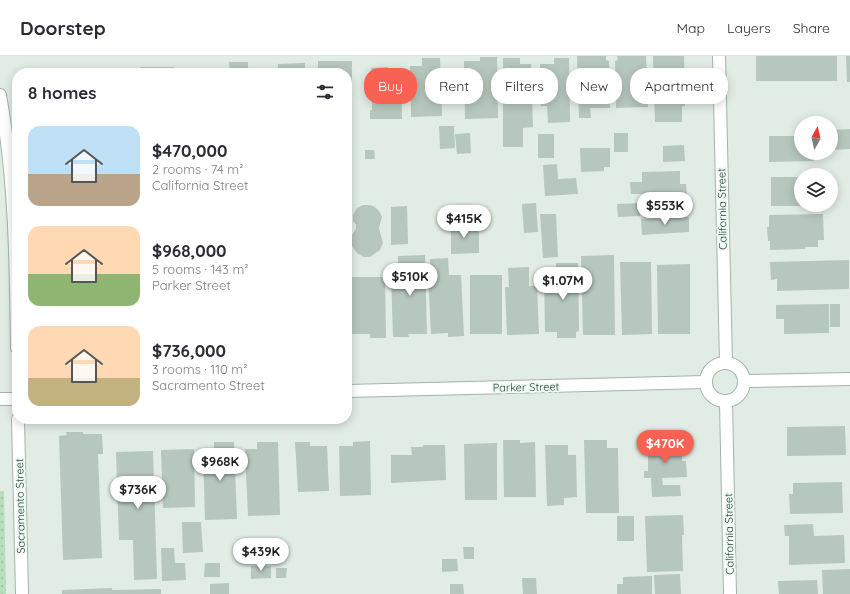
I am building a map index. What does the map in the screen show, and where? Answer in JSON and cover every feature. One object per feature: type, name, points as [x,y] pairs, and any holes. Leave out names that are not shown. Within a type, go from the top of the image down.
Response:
[{"type":"street","name":"California Street","points":[[719,56],[726,363]]},
{"type":"street","points":[[0,95],[7,134],[12,196]]},
{"type":"street","points":[[726,363],[730,363],[739,368],[745,381],[745,387],[738,397],[732,401],[726,402],[718,400],[710,395],[706,382],[708,372],[712,368],[716,365],[726,363]]},
{"type":"street","points":[[745,381],[850,379]]},
{"type":"street","name":"Parker Street","points":[[352,391],[706,382]]},
{"type":"street","points":[[0,399],[12,399]]},
{"type":"street","name":"California Street","points":[[726,402],[730,594]]},
{"type":"street","name":"Sacramento Street","points":[[18,424],[22,594]]},
{"type":"green space","points":[[0,491],[4,491],[6,594],[0,594]]},
{"type":"building","points":[[577,56],[606,56],[606,60],[609,61],[609,68],[577,68]]},
{"type":"building","points":[[617,56],[646,56],[646,68],[630,68],[630,104],[648,104],[648,107],[616,108],[616,104],[622,104],[622,68],[615,68],[615,61],[618,60]]},
{"type":"building","points":[[653,56],[684,56],[684,68],[653,68]]},
{"type":"building","points":[[756,56],[837,56],[837,81],[756,81]]},
{"type":"building","points":[[846,56],[850,56],[850,82],[847,82]]},
{"type":"building","points":[[480,57],[497,57],[497,68],[491,68],[491,104],[498,104],[498,118],[465,119],[465,104],[483,104],[483,68],[464,68],[464,61],[480,61]]},
{"type":"building","points":[[422,58],[440,58],[440,68],[425,68],[425,104],[442,104],[442,116],[411,117],[411,104],[417,104],[417,68],[410,68],[410,66],[422,66]]},
{"type":"building","points":[[503,58],[520,58],[520,64],[531,64],[531,68],[503,68]]},
{"type":"building","points":[[554,58],[569,58],[569,68],[566,68],[566,104],[570,104],[570,122],[548,123],[547,106],[541,106],[541,104],[558,104],[558,68],[540,68],[540,64],[554,64]]},
{"type":"building","points":[[318,61],[352,61],[352,68],[318,68]]},
{"type":"building","points":[[229,62],[248,62],[248,68],[230,68]]},
{"type":"building","points":[[305,63],[305,68],[278,68],[278,64]]},
{"type":"building","points":[[140,67],[174,67],[174,68]]},
{"type":"building","points":[[372,104],[402,104],[402,119],[370,119],[370,110],[372,110]]},
{"type":"building","points":[[503,104],[532,104],[533,127],[523,128],[523,147],[503,147]]},
{"type":"building","points":[[579,104],[610,104],[610,108],[590,108],[591,118],[579,118]]},
{"type":"building","points":[[654,104],[685,104],[685,106],[682,106],[682,122],[655,122]]},
{"type":"building","points":[[439,126],[454,126],[455,148],[440,149]]},
{"type":"building","points":[[850,129],[850,149],[838,150],[838,130]]},
{"type":"building","points":[[470,133],[471,153],[457,154],[455,134]]},
{"type":"building","points":[[614,133],[628,133],[628,152],[614,152]]},
{"type":"building","points":[[538,134],[554,134],[554,158],[538,158]]},
{"type":"building","points":[[769,136],[794,136],[794,160],[814,160],[814,161],[769,162]]},
{"type":"building","points":[[684,145],[685,161],[663,162],[663,146]]},
{"type":"building","points":[[580,148],[610,148],[610,167],[604,167],[604,171],[581,172]]},
{"type":"building","points":[[365,150],[374,150],[375,159],[365,159]]},
{"type":"building","points":[[557,164],[558,179],[576,178],[578,194],[545,196],[543,165]]},
{"type":"building","points":[[680,171],[680,184],[686,184],[687,195],[681,195],[681,207],[644,208],[643,194],[631,194],[630,182],[642,182],[642,172]]},
{"type":"building","points":[[771,177],[794,177],[794,206],[771,206]]},
{"type":"building","points":[[536,203],[538,232],[524,233],[522,204]]},
{"type":"building","points":[[639,203],[640,216],[618,217],[617,204]]},
{"type":"building","points":[[363,205],[370,205],[375,207],[380,212],[382,217],[379,228],[383,243],[380,250],[370,257],[364,257],[357,253],[352,246],[352,235],[356,229],[356,225],[353,221],[353,215],[357,208]]},
{"type":"building","points":[[407,206],[408,244],[391,245],[391,207]]},
{"type":"building","points":[[540,214],[556,214],[558,257],[543,258]]},
{"type":"building","points":[[823,214],[824,240],[818,240],[818,247],[770,250],[767,227],[769,227],[769,215]]},
{"type":"building","points":[[689,217],[689,232],[642,235],[641,219]]},
{"type":"building","points":[[451,222],[464,222],[464,229],[479,228],[479,253],[451,254]]},
{"type":"building","points":[[425,255],[427,334],[408,334],[409,337],[393,337],[391,277],[398,276],[398,256]]},
{"type":"building","points":[[614,255],[615,335],[583,335],[581,256]]},
{"type":"building","points":[[448,258],[449,275],[461,275],[464,336],[448,337],[448,333],[431,334],[428,276],[430,276],[430,259]]},
{"type":"building","points":[[849,260],[849,289],[777,291],[777,279],[771,280],[770,262]]},
{"type":"building","points":[[620,262],[651,262],[652,334],[622,335]]},
{"type":"building","points":[[556,263],[578,263],[579,331],[576,332],[576,338],[557,338],[557,332],[545,332],[544,277],[556,277]]},
{"type":"building","points":[[690,264],[690,334],[658,334],[657,265]]},
{"type":"building","points":[[529,267],[529,286],[537,286],[539,334],[507,335],[505,287],[509,287],[508,268]]},
{"type":"building","points":[[470,275],[502,275],[502,334],[470,334]]},
{"type":"building","points":[[352,277],[385,277],[386,338],[370,338],[370,334],[352,334]]},
{"type":"building","points":[[829,304],[829,333],[784,334],[784,319],[776,319],[776,305]]},
{"type":"building","points":[[830,304],[840,304],[840,327],[830,327]]},
{"type":"building","points":[[845,426],[846,455],[787,456],[787,427]]},
{"type":"building","points":[[66,432],[102,434],[103,454],[98,454],[102,558],[63,560],[59,436],[67,435]]},
{"type":"building","points":[[681,435],[682,461],[686,461],[687,477],[662,478],[663,485],[680,485],[681,496],[652,497],[651,478],[644,478],[644,471],[648,471],[648,436]]},
{"type":"building","points":[[503,440],[520,440],[520,443],[535,442],[536,497],[504,497]]},
{"type":"building","points":[[584,440],[607,440],[607,448],[618,448],[619,513],[586,513]]},
{"type":"building","points":[[370,441],[371,495],[340,496],[339,446],[353,446],[353,442]]},
{"type":"building","points":[[214,442],[234,442],[237,519],[205,520],[203,449],[214,448]]},
{"type":"building","points":[[257,442],[278,442],[280,515],[248,516],[245,449],[257,449]]},
{"type":"building","points":[[295,442],[310,442],[310,446],[327,446],[329,491],[298,492]]},
{"type":"building","points":[[497,443],[497,500],[465,500],[464,444]]},
{"type":"building","points":[[423,445],[445,445],[446,480],[391,483],[391,455],[412,455],[411,447],[423,447]]},
{"type":"building","points":[[545,445],[568,445],[568,455],[576,455],[577,497],[564,498],[564,505],[547,506]]},
{"type":"building","points":[[194,449],[195,507],[163,508],[161,450]]},
{"type":"building","points":[[153,451],[157,579],[134,580],[133,540],[119,540],[116,452]]},
{"type":"building","points":[[842,482],[843,513],[790,514],[789,494],[793,494],[793,483]]},
{"type":"building","points":[[683,515],[683,571],[647,572],[645,516]]},
{"type":"building","points":[[617,516],[634,516],[634,541],[617,541]]},
{"type":"building","points":[[182,522],[201,522],[203,552],[183,553]]},
{"type":"building","points":[[813,524],[814,536],[844,535],[845,563],[789,565],[789,536],[785,536],[784,525]]},
{"type":"building","points":[[463,547],[474,547],[474,559],[464,559]]},
{"type":"building","points":[[161,548],[174,548],[175,563],[185,563],[186,580],[162,581]]},
{"type":"building","points":[[442,559],[457,559],[458,571],[442,572]]},
{"type":"building","points":[[205,563],[220,563],[220,577],[204,577]]},
{"type":"building","points":[[251,566],[271,566],[271,578],[251,579]]},
{"type":"building","points":[[276,568],[287,568],[286,578],[276,578]]},
{"type":"building","points":[[850,569],[850,594],[823,594],[822,570]]},
{"type":"building","points":[[680,574],[681,594],[655,594],[654,575]]},
{"type":"building","points":[[652,576],[652,594],[617,594],[617,584],[623,584],[623,577]]},
{"type":"building","points":[[522,578],[536,578],[537,594],[523,594]]},
{"type":"building","points":[[817,580],[818,594],[779,594],[778,581]]},
{"type":"building","points":[[229,583],[229,594],[210,594],[210,584]]},
{"type":"building","points":[[450,584],[463,584],[464,594],[450,594]]},
{"type":"building","points":[[112,588],[112,590],[161,589],[161,594],[62,594],[62,590]]}]
